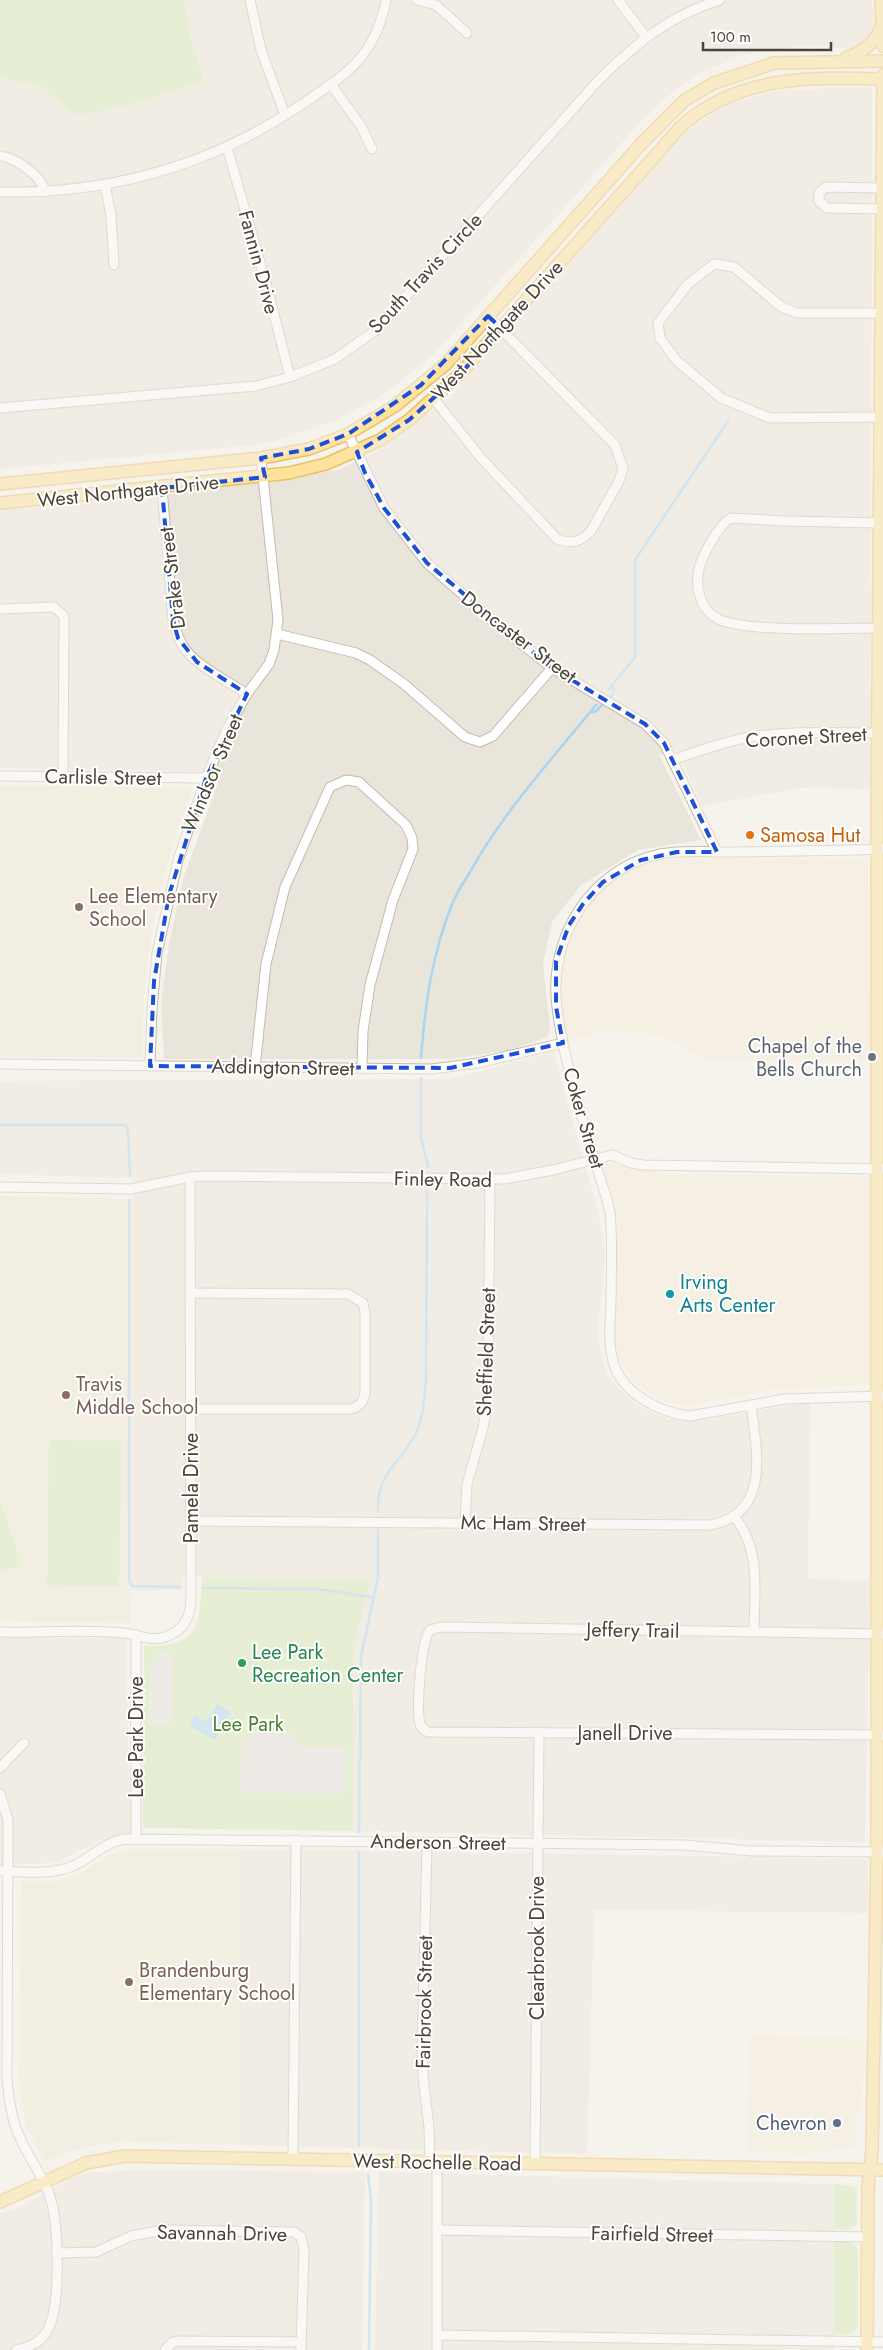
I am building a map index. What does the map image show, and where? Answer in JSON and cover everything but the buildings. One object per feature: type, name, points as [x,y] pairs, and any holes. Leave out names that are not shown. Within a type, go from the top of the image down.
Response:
[{"type":"main road","points":[[880,0],[883,46]]},
{"type":"main road","points":[[836,61],[865,49],[876,38],[882,21]]},
{"type":"main road","name":"West Northgate Drive","points":[[0,484],[262,458],[309,448],[348,434],[395,406],[446,364],[642,143],[685,100],[714,83],[767,65],[801,61],[883,60]]},
{"type":"main road","points":[[867,2346],[867,2237],[876,2005],[879,1983],[880,1852],[880,849],[883,75]]},
{"type":"main road","name":"West Northgate Drive","points":[[0,503],[265,477],[326,464],[357,452],[380,440],[408,421],[459,375],[684,124],[727,96],[777,81],[808,78],[883,79]]},
{"type":"main road","points":[[876,2005],[883,2053]]},
{"type":"main road","name":"West Rochelle Road","points":[[0,2202],[86,2163],[125,2156],[883,2170]]},
{"type":"street","points":[[250,0],[261,50],[285,115]]},
{"type":"street","points":[[0,192],[45,192],[105,185],[165,171],[227,147],[332,86],[353,68],[369,46],[383,14],[386,0]]},
{"type":"street","points":[[417,0],[436,4],[467,33]]},
{"type":"street","points":[[618,0],[646,36]]},
{"type":"street","name":"South Travis Circle","points":[[0,408],[256,386],[290,377],[335,359],[376,330],[597,82],[646,36],[689,11],[720,0]]},
{"type":"street","points":[[332,86],[361,126],[372,149]]},
{"type":"street","name":"Fannin Drive","points":[[227,147],[267,287],[290,377]]},
{"type":"street","points":[[0,156],[8,157],[22,164],[44,185],[45,192]]},
{"type":"street","points":[[105,185],[111,215],[114,265]]},
{"type":"street","points":[[882,193],[826,187],[819,193],[819,202],[827,208],[882,209]]},
{"type":"street","points":[[882,313],[797,313],[780,306],[734,267],[714,264],[688,284],[658,323],[660,338],[677,361],[721,398],[770,418],[882,417]]},
{"type":"street","points":[[434,399],[487,465],[544,527],[566,543],[576,542],[584,538],[591,531],[619,481],[623,468],[616,445],[488,316]]},
{"type":"street","name":"Doncaster Street","points":[[348,434],[365,473],[384,508],[427,564],[493,621],[552,668],[644,724],[664,744],[717,852]]},
{"type":"street","name":"Windsor Street","points":[[150,1066],[154,982],[161,930],[178,860],[206,778],[227,729],[247,694],[269,664],[277,634],[278,620],[262,458]]},
{"type":"street","name":"Drake Street","points":[[162,488],[173,620],[178,638],[186,650],[198,662],[247,694]]},
{"type":"street","points":[[881,523],[731,518],[723,524],[702,560],[698,573],[700,597],[706,608],[715,617],[724,621],[769,627],[881,628]]},
{"type":"street","points":[[0,609],[54,607],[64,616],[64,777]]},
{"type":"street","points":[[277,634],[339,648],[370,660],[404,684],[450,725],[473,741],[487,740],[498,732],[552,668]]},
{"type":"street","name":"Coronet Street","points":[[672,760],[720,744],[756,736],[803,733],[881,733]]},
{"type":"street","name":"Carlisle Street","points":[[0,776],[206,778]]},
{"type":"street","points":[[255,1067],[266,964],[285,887],[330,787],[346,780],[359,782],[406,825],[412,838],[413,849],[393,900],[370,985],[363,1031],[362,1068]]},
{"type":"street","name":"Coker Street","points":[[880,849],[677,852],[641,860],[618,871],[603,882],[582,904],[569,925],[556,961],[556,1007],[563,1043],[594,1160],[607,1195],[610,1212],[612,1234],[610,1340],[613,1363],[622,1378],[638,1396],[654,1407],[675,1414],[690,1416],[810,1397],[880,1396]]},
{"type":"street","name":"Addington Street","points":[[0,1064],[450,1068],[478,1064],[563,1043]]},
{"type":"street","name":"Finley Road","points":[[0,1187],[131,1189],[190,1177],[490,1179],[521,1177],[612,1155],[625,1161],[643,1165],[880,1169]]},
{"type":"street","name":"Pamela Drive","points":[[136,1635],[144,1638],[162,1638],[174,1634],[187,1621],[191,1600],[190,1177]]},
{"type":"street","name":"Sheffield Street","points":[[465,1522],[467,1484],[483,1428],[488,1398],[490,1179]]},
{"type":"street","points":[[191,1293],[348,1294],[363,1303],[365,1329],[365,1400],[358,1407],[351,1409],[191,1408]]},
{"type":"street","name":"Mc Ham Street","points":[[191,1521],[710,1525],[724,1522],[734,1516],[746,1506],[754,1491],[756,1445],[751,1405]]},
{"type":"street","points":[[734,1516],[744,1528],[753,1548],[755,1568],[754,1632]]},
{"type":"street","name":"Jeffery Trail","points":[[420,1674],[428,1633],[441,1627],[880,1634]]},
{"type":"street","points":[[0,1632],[122,1633],[136,1635]]},
{"type":"street","name":"Lee Park Drive","points":[[136,1635],[136,1839]]},
{"type":"street","name":"Janell Drive","points":[[420,1674],[420,1724],[423,1730],[428,1732],[880,1734]]},
{"type":"street","name":"Clearbrook Drive","points":[[535,2164],[539,1732]]},
{"type":"street","points":[[0,1768],[24,1743]]},
{"type":"street","points":[[0,1794],[8,1820],[4,1871],[7,2079],[9,2098],[21,2141],[51,2199],[55,2218],[56,2290],[52,2322],[41,2339],[32,2345],[16,2350]]},
{"type":"street","name":"Anderson Street","points":[[4,1871],[58,1871],[74,1865],[108,1844],[124,1839],[685,1845],[752,1851],[880,1852]]},
{"type":"street","points":[[292,2159],[296,1840]]},
{"type":"street","name":"Fairbrook Street","points":[[427,1842],[422,2059],[430,2126],[437,2230],[437,2350]]},
{"type":"street","name":"Savannah Drive","points":[[56,2253],[96,2252],[132,2236],[163,2230],[287,2232],[301,2236],[304,2250],[301,2346]]},
{"type":"street","name":"Fairfield Street","points":[[437,2230],[867,2237]]},
{"type":"street","points":[[437,2335],[867,2346],[883,2342]]},
{"type":"street","points":[[165,2350],[173,2342],[179,2341],[301,2346]]},
{"type":"highlighted area","points":[[488,316],[502,329],[459,375],[409,420],[357,452],[365,473],[384,508],[427,563],[552,668],[645,724],[664,743],[717,852],[677,852],[641,860],[603,882],[583,904],[569,925],[556,961],[556,1007],[563,1043],[450,1068],[150,1066],[154,981],[169,895],[206,778],[247,694],[197,662],[178,638],[173,620],[162,488],[265,477],[261,458],[309,449],[348,434],[421,385]]},
{"type":"shaded area","points":[[184,0],[871,0],[874,14],[871,37],[849,49],[803,45],[742,55],[699,73],[676,89],[641,121],[435,353],[383,395],[334,421],[270,442],[253,445],[0,469],[0,78],[39,85],[77,116],[204,81],[191,38]]},
{"type":"shaded area","points":[[872,87],[870,789],[800,788],[702,806],[677,748],[659,755],[701,840],[638,850],[581,885],[552,922],[543,964],[550,1028],[547,1037],[512,1050],[450,1059],[164,1059],[161,1004],[169,944],[184,876],[222,772],[0,768],[0,509],[180,493],[338,470],[376,452],[449,398],[684,134],[726,104],[781,90]]},
{"type":"shaded area","name":"Lee Elementary School","points":[[0,786],[193,788],[173,843],[153,924],[144,990],[142,1058],[0,1057]]},
{"type":"shaded area","points":[[685,857],[868,859],[869,1062],[711,1061],[699,1057],[661,1034],[600,1032],[568,1042],[561,1014],[559,977],[567,940],[586,906],[613,880],[647,863]]},
{"type":"shaded area","points":[[553,1052],[598,1212],[605,1256],[597,1339],[608,1378],[636,1405],[668,1419],[702,1420],[810,1402],[808,1579],[870,1580],[865,1842],[353,1831],[353,1654],[370,1580],[202,1577],[184,1573],[182,1590],[131,1590],[133,1178],[0,1174],[0,1081],[451,1079]]},
{"type":"shaded area","name":"Irving Arts Center","points":[[608,1164],[667,1174],[871,1176],[870,1385],[781,1388],[689,1405],[666,1402],[644,1391],[628,1374],[617,1353],[614,1330],[615,1218],[604,1170]]},
{"type":"shaded area","name":"Travis Middle School","points":[[0,1196],[133,1199],[131,1623],[0,1621]]},
{"type":"shaded area","points":[[0,1638],[126,1638],[130,1833],[99,1841],[54,1863],[0,1865]]},
{"type":"shaded area","points":[[158,1653],[173,1653],[173,1725],[149,1725],[150,1662],[158,1661]]},
{"type":"shaded area","points":[[260,1729],[279,1730],[290,1733],[301,1747],[346,1747],[346,1794],[240,1793],[242,1747],[246,1739]]},
{"type":"shaded area","name":"Brandenburg Elementary School","points":[[131,1849],[239,1849],[237,2145],[119,2141],[69,2151],[44,2162],[25,2122],[19,2083],[21,1881],[54,1881],[75,1876],[111,1854]]},
{"type":"shaded area","points":[[239,1849],[868,1859],[868,1913],[594,1910],[587,2154],[237,2145]]},
{"type":"shaded area","points":[[750,2036],[864,2039],[861,2111],[857,2112],[855,2147],[804,2154],[747,2152]]},
{"type":"shaded area","points":[[153,2170],[365,2172],[362,2350],[0,2350],[0,2213],[20,2207],[74,2177],[93,2172]]},
{"type":"shaded area","points":[[379,2172],[835,2184],[834,2350],[375,2350]]},
{"type":"green space","points":[[0,0],[184,0],[191,38],[204,81],[143,101],[77,116],[39,85],[0,78]]},
{"type":"green space","points":[[49,1440],[121,1441],[119,1586],[47,1585]]},
{"type":"green space","points":[[0,1500],[22,1565],[0,1573]]},
{"type":"green space","name":"Lee Park","points":[[202,1577],[370,1580],[353,1654],[353,1831],[143,1828],[144,1646],[177,1643],[187,1638],[193,1630],[200,1609]]},
{"type":"green space","points":[[835,2184],[854,2186],[857,2190],[857,2224],[848,2230],[834,2229]]},
{"type":"green space","points":[[847,2241],[854,2244],[858,2251],[858,2328],[849,2335],[834,2334],[834,2242]]},
{"type":"water","points":[[217,1704],[231,1712],[215,1740],[189,1726],[195,1715],[207,1722]]},
{"type":"waterway","points":[[609,689],[635,657],[635,560],[728,421]]},
{"type":"waterway","points":[[609,700],[614,691],[612,685]]},
{"type":"waterway","points":[[591,712],[595,712],[604,703]]},
{"type":"waterway","points":[[421,1058],[425,1018],[435,960],[446,921],[455,898],[483,850],[513,807],[596,705]]},
{"type":"waterway","points":[[421,1078],[421,1137],[428,1167]]},
{"type":"waterway","points":[[0,1125],[124,1125],[127,1127],[128,1132],[130,1175]]},
{"type":"waterway","points":[[378,1511],[381,1486],[417,1431],[423,1406],[426,1381],[427,1191]]},
{"type":"waterway","points":[[129,1200],[129,1581],[132,1586],[181,1587]]},
{"type":"waterway","points":[[359,1832],[361,1656],[378,1578],[378,1530]]},
{"type":"waterway","points":[[202,1588],[316,1589],[372,1597]]},
{"type":"waterway","points":[[359,1852],[359,2146]]},
{"type":"waterway","points":[[368,2174],[371,2199],[369,2350]]},
{"type":"place","name":"Samosa Hut","points":[[750,835]]},
{"type":"place","name":"Lee Elementary School","points":[[79,907]]},
{"type":"place","name":"Chapel of the Bells Church","points":[[872,1057]]},
{"type":"place","name":"Irving Arts Center","points":[[670,1294]]},
{"type":"place","name":"Travis Middle School","points":[[66,1395]]},
{"type":"place","name":"Lee Park Recreation Center","points":[[242,1663]]},
{"type":"place","name":"Brandenburg Elementary School","points":[[129,1982]]},
{"type":"place","name":"Chevron","points":[[837,2123]]}]
